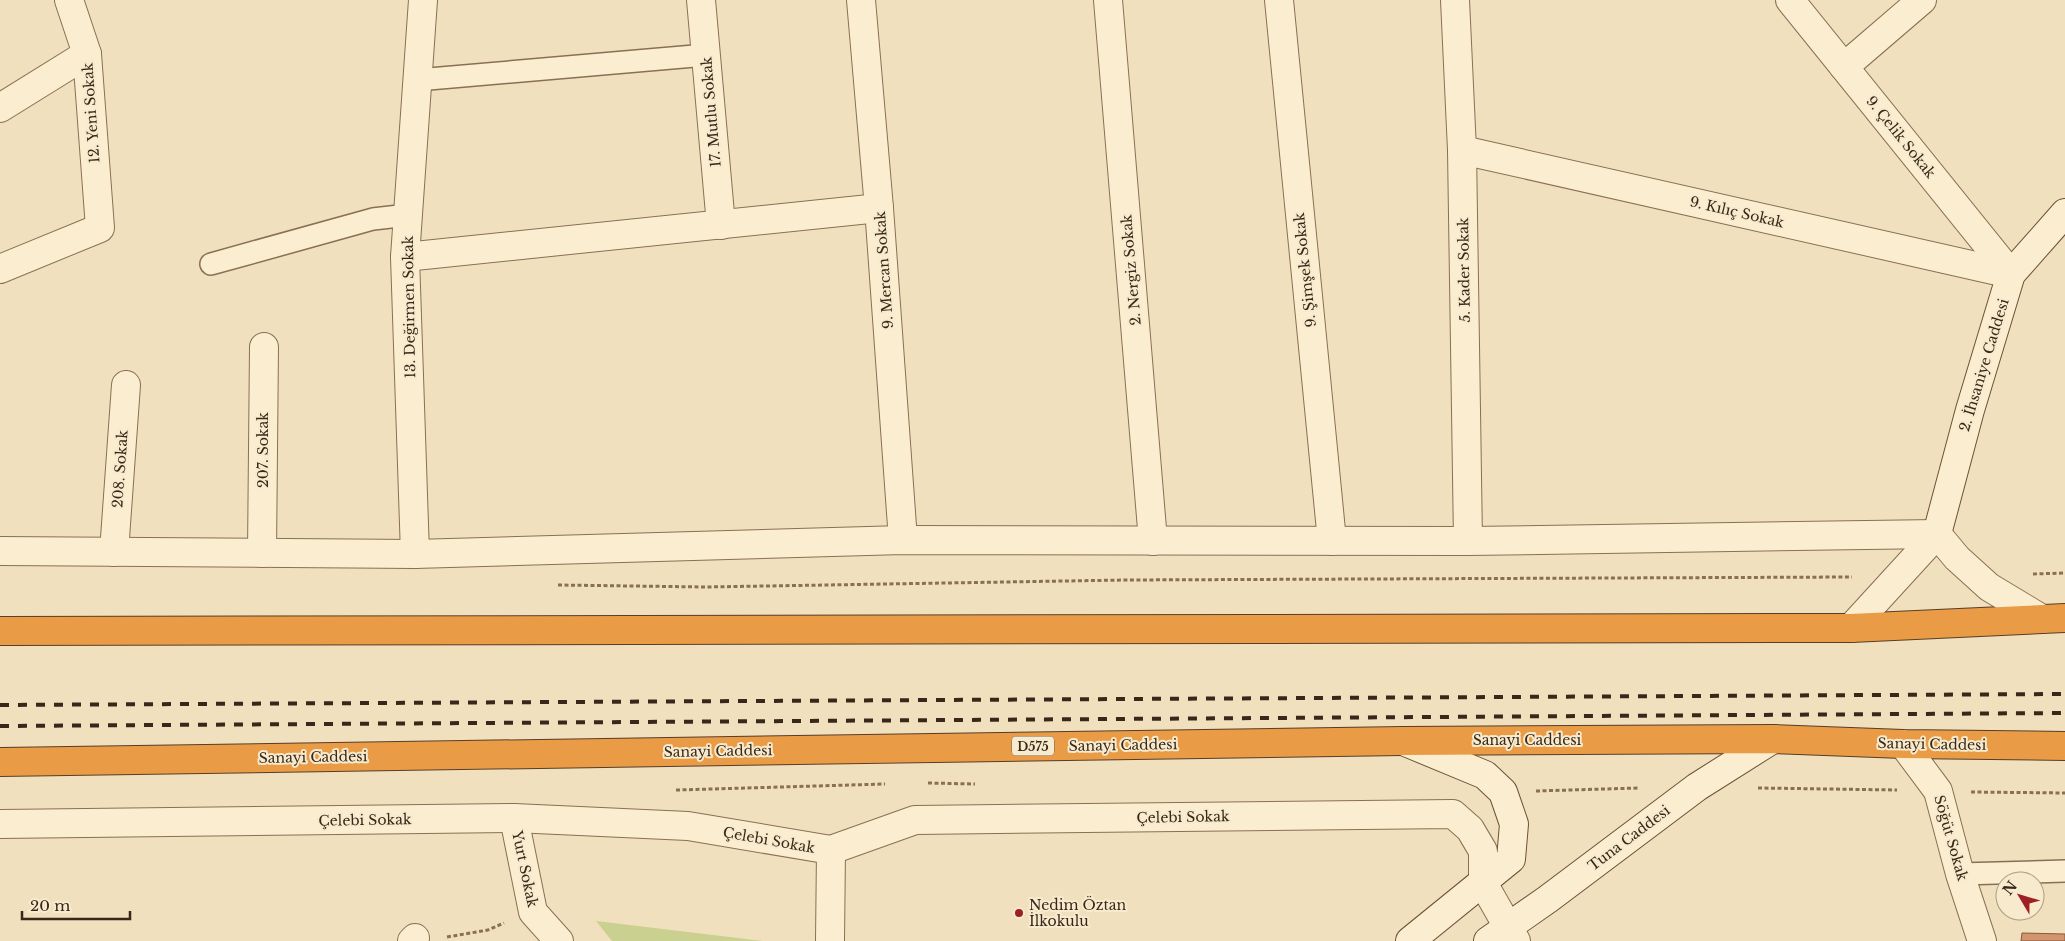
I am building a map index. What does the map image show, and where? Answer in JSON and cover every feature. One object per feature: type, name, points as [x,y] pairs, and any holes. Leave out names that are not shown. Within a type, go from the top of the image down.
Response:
[{"type":"highway","points":[[0,631],[1851,628],[2054,619]]},
{"type":"highway","name":"Sanayi Caddesi","points":[[0,762],[1403,741],[1773,739],[1903,744],[2065,746]]},
{"type":"street","name":"12. Yeni Sokak","points":[[0,268],[100,228],[87,54],[69,0]]},
{"type":"street","name":"13. Değirmen Sokak","points":[[416,554],[405,257],[423,0]]},
{"type":"street","name":"17. Mutlu Sokak","points":[[700,0],[721,224]]},
{"type":"street","name":"9. Mercan Sokak","points":[[861,0],[879,208],[903,540]]},
{"type":"street","name":"2. Nergiz Sokak","points":[[1108,0],[1153,541]]},
{"type":"street","name":"9. Şimşek Sokak","points":[[1279,0],[1332,541]]},
{"type":"street","name":"5. Kader Sokak","points":[[1456,0],[1462,150],[1468,541]]},
{"type":"street","name":"9. Çelik Sokak","points":[[1790,0],[2011,274]]},
{"type":"street","points":[[1844,67],[1922,0]]},
{"type":"street","points":[[0,108],[87,54]]},
{"type":"street","name":"9. Kılıç Sokak","points":[[1462,150],[2011,274]]},
{"type":"street","points":[[405,257],[879,208]]},
{"type":"street","name":"2. İhsaniye Caddesi","points":[[1937,534],[1970,410],[2011,274],[2065,213]]},
{"type":"street","name":"207. Sokak","points":[[262,553],[264,347]]},
{"type":"street","name":"208. Sokak","points":[[114,552],[126,386]]},
{"type":"street","points":[[1851,628],[1937,534]]},
{"type":"street","points":[[0,551],[416,554],[903,540],[1468,541],[1937,534],[1958,558],[1989,586],[2054,619]]},
{"type":"street","name":"Tuna Caddesi","points":[[1504,936],[1548,899],[1697,787],[1773,739]]},
{"type":"street","points":[[1403,741],[1485,775],[1503,792],[1514,824],[1511,859],[1410,941]]},
{"type":"street","name":"Söğüt Sokak","points":[[1903,744],[1938,791],[1960,874],[1982,941]]},
{"type":"street","name":"Çelebi Sokak","points":[[0,824],[514,818],[688,826],[831,850],[915,820],[1454,814],[1470,829],[1483,851],[1483,883]]},
{"type":"street","name":"Yurt Sokak","points":[[514,818],[533,912],[559,941]]},
{"type":"street","points":[[830,941],[831,850]]},
{"type":"street","points":[[1483,883],[1504,936]]},
{"type":"lane","points":[[417,80],[706,55]]},
{"type":"lane","points":[[210,264],[373,219],[408,216]]},
{"type":"lane","points":[[1960,874],[2065,871]]},
{"type":"path","points":[[2026,574],[2065,573]]},
{"type":"path","points":[[549,585],[706,587],[1124,580],[1898,577]]},
{"type":"path","points":[[414,940],[488,930],[533,912]]},
{"type":"green space","points":[[596,921],[763,941],[612,941]]},
{"type":"building","points":[[2022,933],[2065,934],[2065,941],[2021,941]]},
{"type":"railway","points":[[0,705],[2065,694]]},
{"type":"railway","points":[[0,726],[2065,713]]},
{"type":"place","name":"Nedim Öztan İlkokulu","points":[[1019,913]]}]
